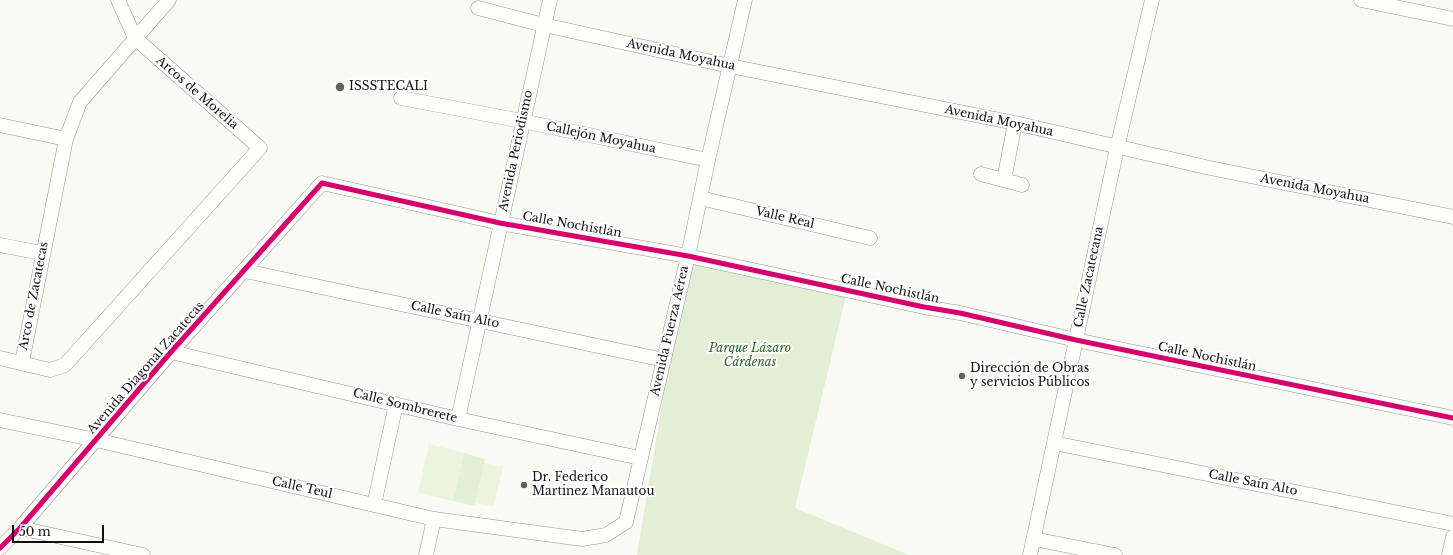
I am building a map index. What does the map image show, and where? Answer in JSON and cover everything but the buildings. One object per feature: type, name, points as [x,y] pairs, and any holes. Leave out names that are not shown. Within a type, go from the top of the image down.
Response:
[{"type":"street","points":[[118,0],[135,38]]},
{"type":"street","name":"Arco de Zacatecas","points":[[169,0],[80,102],[66,139],[42,253],[22,362],[50,370],[65,365],[260,148]]},
{"type":"street","name":"Avenida Periodismo","points":[[458,419],[522,121],[550,0]]},
{"type":"street","name":"Avenida Fuerza Aérea","points":[[606,536],[626,522],[688,256],[708,160],[745,0]]},
{"type":"street","name":"Calle Zacatecana","points":[[1030,555],[1117,148],[1152,0]]},
{"type":"street","points":[[1361,0],[1453,19]]},
{"type":"street","name":"Avenida Moyahua","points":[[478,8],[544,25],[730,66],[1015,123],[1117,148],[1453,217]]},
{"type":"street","name":"Arcos de Morelia","points":[[135,38],[260,148]]},
{"type":"street","name":"Callejón Moyahua","points":[[401,98],[522,121],[708,160]]},
{"type":"street","points":[[1004,180],[1015,123]]},
{"type":"street","points":[[0,125],[66,139]]},
{"type":"street","points":[[981,174],[1022,185]]},
{"type":"street","name":"Calle Nochistlán","points":[[322,183],[500,223],[688,256],[924,307],[960,313],[1076,340],[1453,418]]},
{"type":"street","name":"Avenida Diagonal Zacatecas","points":[[0,548],[20,528],[171,352],[245,271],[322,183]]},
{"type":"street","name":"Valle Real","points":[[700,198],[870,238]]},
{"type":"street","points":[[0,245],[42,253]]},
{"type":"street","name":"Calle Saín Alto","points":[[245,271],[664,360]]},
{"type":"street","name":"Calle Sombrerete","points":[[171,352],[458,419],[640,458]]},
{"type":"street","points":[[0,358],[22,362]]},
{"type":"street","points":[[374,505],[396,404]]},
{"type":"street","name":"Calle Teul","points":[[0,420],[96,440],[434,519],[582,538],[606,536]]},
{"type":"street","name":"Calle Saín Alto","points":[[1054,443],[1453,524]]},
{"type":"street","points":[[426,555],[434,519]]},
{"type":"street","points":[[20,528],[143,555]]},
{"type":"street","points":[[1449,555],[1453,537]]},
{"type":"street","points":[[1034,538],[1115,555]]},
{"type":"green space","name":"Parque Lázaro Cárdenas","points":[[686,259],[847,292],[795,508],[909,555],[637,555]]},
{"type":"green space","points":[[429,444],[464,453],[453,501],[418,493]]},
{"type":"green space","points":[[464,453],[485,459],[475,506],[453,501]]},
{"type":"green space","points":[[484,463],[503,467],[494,506],[476,503]]},
{"type":"cycle path","points":[[0,548],[20,528],[171,352],[322,183],[500,223],[688,256],[924,307],[960,313],[1076,340],[1453,418]]},
{"type":"place","name":"ISSSTECALI","points":[[340,87]]},
{"type":"place","name":"Dirección de Obras y servicios Públicos","points":[[962,376]]},
{"type":"place","name":"Dr. Federico Martinez Manautou","points":[[524,485]]}]
